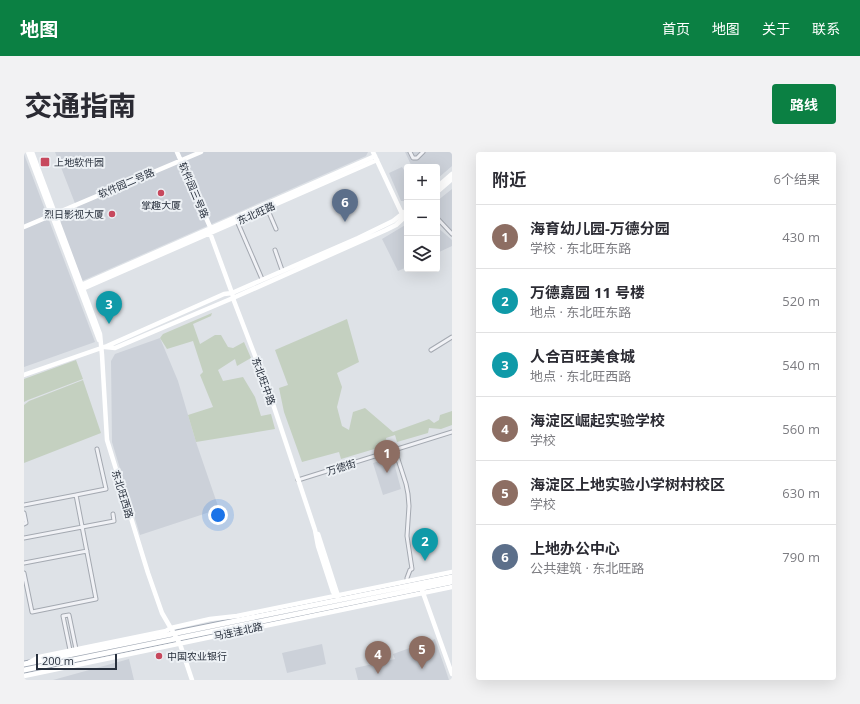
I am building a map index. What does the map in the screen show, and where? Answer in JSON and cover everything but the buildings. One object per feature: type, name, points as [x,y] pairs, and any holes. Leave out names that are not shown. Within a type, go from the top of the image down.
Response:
[{"type":"main road","name":"马连洼北路","points":[[27,664],[154,638],[177,639],[222,624],[340,601],[422,588],[452,577]]},
{"type":"main road","name":"马连洼北路","points":[[24,670],[177,639],[340,601],[359,601],[452,582]]},
{"type":"street","name":"东北旺西路","points":[[28,152],[54,214]]},
{"type":"street","name":"东北旺西路","points":[[32,152],[81,287],[101,348],[107,440],[148,573],[162,613],[177,639],[192,680]]},
{"type":"street","name":"软件园三号路","points":[[177,152],[210,231]]},
{"type":"street","name":"软件园二号路","points":[[24,227],[201,152]]},
{"type":"street","points":[[410,152],[413,158],[417,158],[423,152]]},
{"type":"street","points":[[375,156],[404,214]]},
{"type":"street","name":"东北旺路","points":[[210,231],[267,208],[375,156]]},
{"type":"street","name":"东北旺路","points":[[81,287],[210,231],[375,156]]},
{"type":"street","points":[[440,184],[452,174]]},
{"type":"street","points":[[440,189],[452,179]]},
{"type":"street","points":[[267,208],[276,229]]},
{"type":"street","points":[[233,295],[262,279],[404,216]]},
{"type":"street","points":[[24,375],[101,348],[224,294],[233,295],[386,230],[396,225],[404,217]]},
{"type":"street","points":[[237,221],[262,279]]},
{"type":"street","points":[[440,221],[452,234]]},
{"type":"street","name":"东北旺中路","points":[[210,231],[265,382],[340,601]]},
{"type":"street","points":[[275,250],[282,270]]},
{"type":"street","points":[[431,350],[452,336]]},
{"type":"street","name":"万德街","points":[[298,480],[452,432]]},
{"type":"street","points":[[24,505],[106,489],[97,449]]},
{"type":"street","points":[[395,450],[406,484],[409,506],[406,536],[412,569],[410,570],[405,582],[422,588],[452,674]]},
{"type":"street","points":[[24,573],[32,612],[96,599],[76,495]]},
{"type":"street","points":[[24,513],[26,523],[24,524]]},
{"type":"street","points":[[24,538],[114,520],[113,514]]},
{"type":"street","points":[[24,563],[87,551]]},
{"type":"street","name":"马连洼北路","points":[[27,664],[39,657],[166,631],[171,628],[210,619],[340,601],[405,582],[452,572]]},
{"type":"street","name":"马连洼北路","points":[[24,676],[177,639],[376,602],[422,588],[452,587]]},
{"type":"street","points":[[359,601],[376,602]]},
{"type":"street","points":[[67,605],[76,649]]},
{"type":"street","points":[[61,606],[70,650]]},
{"type":"street","points":[[63,616],[69,615]]},
{"type":"street","points":[[222,624],[237,616]]},
{"type":"street","points":[[139,636],[154,638]]},
{"type":"shaded area","points":[[55,152],[368,152],[366,156],[82,281],[60,223],[65,216],[78,211]]},
{"type":"shaded area","points":[[405,152],[452,152],[452,166],[440,176],[440,164],[411,164]]},
{"type":"shaded area","points":[[24,154],[95,342],[24,367]]},
{"type":"shaded area","points":[[402,167],[404,170],[404,201],[401,201],[389,173]]},
{"type":"shaded area","points":[[452,189],[452,231],[440,218],[440,199]]},
{"type":"shaded area","points":[[404,226],[404,268],[398,271],[382,239]]},
{"type":"shaded area","points":[[440,230],[452,240],[452,246],[440,252]]},
{"type":"shaded area","points":[[160,338],[178,381],[196,442],[219,509],[140,535],[112,442],[111,361],[115,354]]},
{"type":"shaded area","points":[[386,459],[394,463],[401,489],[383,495],[373,463]]},
{"type":"shaded area","points":[[435,639],[449,680],[358,680],[355,668],[395,659],[393,654]]},
{"type":"shaded area","points":[[322,644],[326,664],[287,673],[282,653]]},
{"type":"shaded area","points":[[129,659],[134,680],[53,680]]},
{"type":"green space","points":[[212,313],[211,316],[193,324],[200,344],[215,335],[221,335],[228,347],[233,348],[244,342],[251,358],[237,366],[235,359],[218,370],[223,381],[243,377],[255,397],[261,416],[271,414],[275,429],[196,442],[188,415],[213,407],[200,375],[203,372],[193,341],[167,349],[160,338],[163,334]]},
{"type":"green space","points":[[347,319],[359,362],[337,373],[342,387],[337,407],[342,426],[349,430],[353,412],[365,408],[393,432],[429,419],[434,423],[439,420],[440,415],[452,411],[452,425],[441,429],[429,428],[428,433],[397,442],[395,435],[386,438],[387,444],[381,447],[341,459],[339,452],[302,462],[284,412],[279,388],[288,385],[275,350]]},
{"type":"green space","points":[[76,360],[83,379],[24,402],[24,379]]},
{"type":"green space","points":[[83,380],[101,433],[24,463],[24,405],[29,401]]},
{"type":"place","name":"上地软件园","points":[[45,162]]},
{"type":"place","name":"掌趣大厦","points":[[161,193]]},
{"type":"place","name":"烈日影视大厦","points":[[112,214]]},
{"type":"place","name":"上地办公中心","points":[[345,222]]},
{"type":"place","name":"人合百旺美食城","points":[[109,324]]},
{"type":"place","name":"海育幼儿园-万德分园","points":[[387,473]]},
{"type":"place","name":"万德嘉园 11 号楼","points":[[425,561]]},
{"type":"place","name":"中国农业银行","points":[[159,656]]},
{"type":"place","name":"海淀区上地实验小学树村校区","points":[[422,669]]},
{"type":"place","name":"海淀区崛起实验学校","points":[[378,674]]}]
